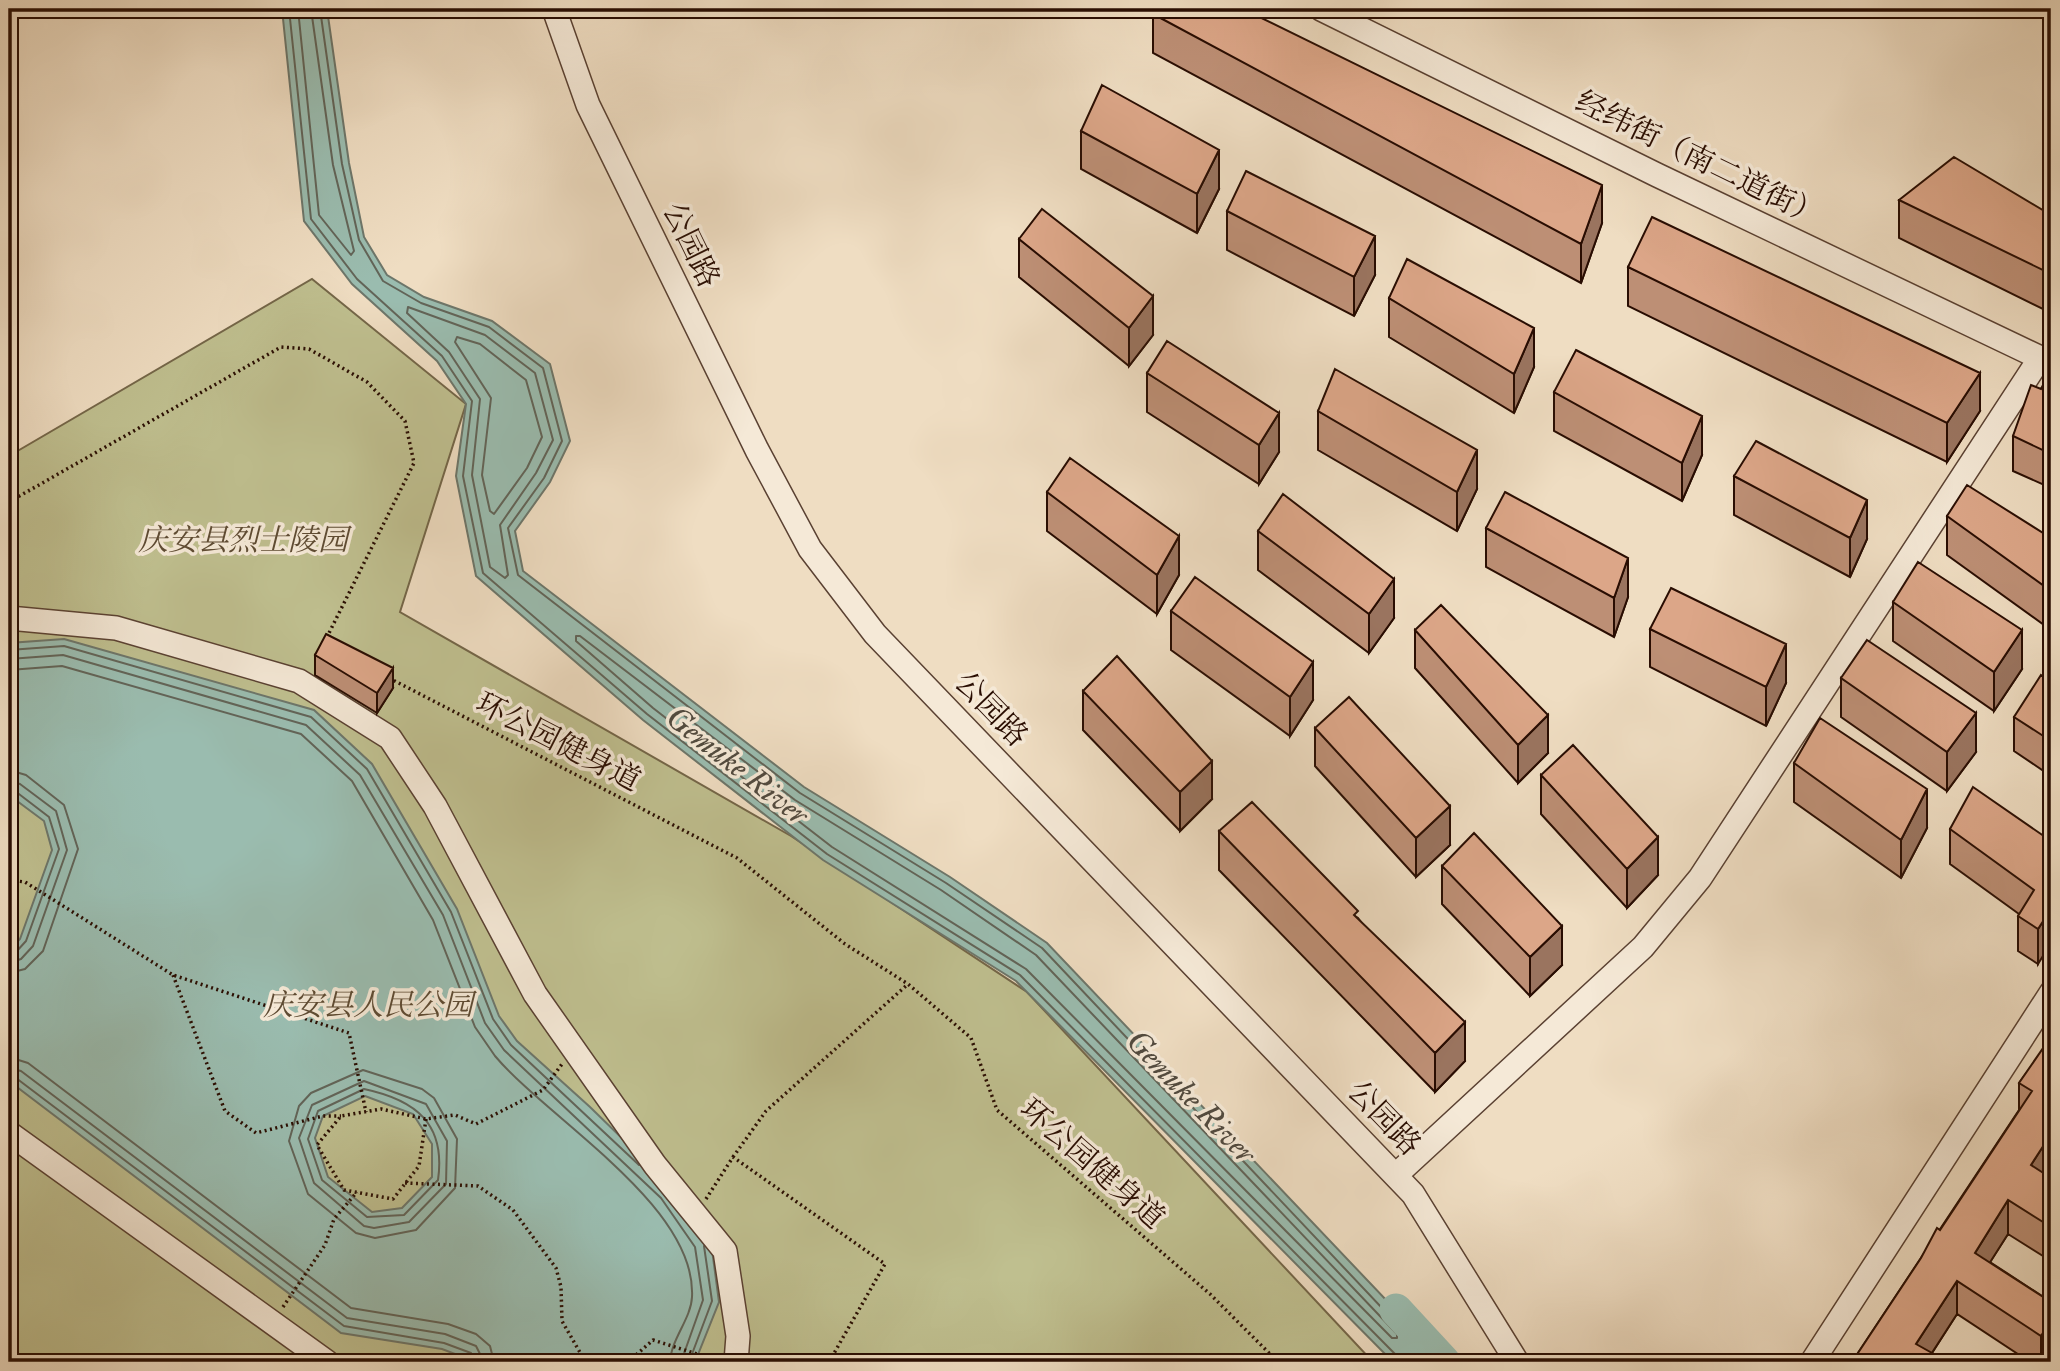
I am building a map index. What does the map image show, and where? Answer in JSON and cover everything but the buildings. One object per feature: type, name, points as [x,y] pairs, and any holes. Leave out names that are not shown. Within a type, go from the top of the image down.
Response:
[{"type":"street","name":"公园路","points":[[554,9],[594,117],[757,450],[810,549],[875,634],[1413,1194],[1517,1362]]},
{"type":"street","name":"经纬街（南二道街）","points":[[1321,9],[2046,360]]},
{"type":"street","points":[[1396,1175],[1643,947],[1700,878],[2046,360]]},
{"type":"street","points":[[9,618],[116,628],[299,681],[390,738],[435,806],[535,994],[655,1165],[725,1251],[738,1336],[736,1362]]},
{"type":"street","points":[[1812,1362],[2051,993]]},
{"type":"street","points":[[9,1133],[327,1362]]},
{"type":"path","points":[[9,502],[281,347],[309,349],[367,382],[405,421],[414,463],[324,644]]},
{"type":"path","name":"环公园健身道","points":[[385,676],[737,858],[845,944],[908,984],[971,1038],[997,1110],[1210,1294],[1270,1354],[1271,1362]]},
{"type":"path","points":[[9,880],[25,882],[173,975],[349,1033],[366,1112]]},
{"type":"path","points":[[173,975],[225,1111],[256,1133],[323,1116],[341,1116],[381,1109],[426,1119],[455,1115],[476,1124],[543,1090],[573,1048]]},
{"type":"path","points":[[696,1215],[766,1111],[908,984]]},
{"type":"path","points":[[341,1116],[317,1145],[344,1190],[393,1199],[419,1166],[426,1119]]},
{"type":"path","points":[[733,1157],[886,1264],[830,1362]]},
{"type":"path","points":[[405,1183],[478,1186],[513,1210],[556,1268],[561,1287],[562,1321],[582,1356],[590,1362]]},
{"type":"path","points":[[272,1323],[325,1245],[334,1219],[357,1192]]},
{"type":"path","points":[[628,1362],[653,1340],[722,1362]]},
{"type":"green space","name":"庆安县人民公园","points":[[312,279],[466,404],[400,612],[791,836],[1027,992],[1373,1362],[9,1362],[9,456]]},
{"type":"water","points":[[282,9],[327,9],[349,163],[364,237],[387,275],[424,297],[492,321],[550,364],[570,441],[550,482],[515,531],[523,571],[804,787],[950,877],[1047,943],[1442,1362],[1393,1362],[1016,981],[823,860],[643,720],[476,576],[456,476],[466,404],[437,361],[352,284],[304,221]]},
{"type":"water","points":[[64,639],[314,710],[372,764],[457,909],[499,1016],[517,1041],[673,1188],[711,1242],[719,1302],[695,1362],[476,1362],[442,1349],[341,1333],[9,1081],[9,950],[20,939],[52,850],[44,821],[9,795],[9,643]],"holes":[[[365,1096],[413,1114],[432,1144],[432,1177],[402,1208],[372,1212],[328,1177],[315,1138],[323,1116]]]},
{"type":"waterway","name":"Gemuke River","points":[[1396,1310],[1444,1362]]},
{"type":"park label","name":"庆安县烈士陵园","points":[[243,540]]}]
